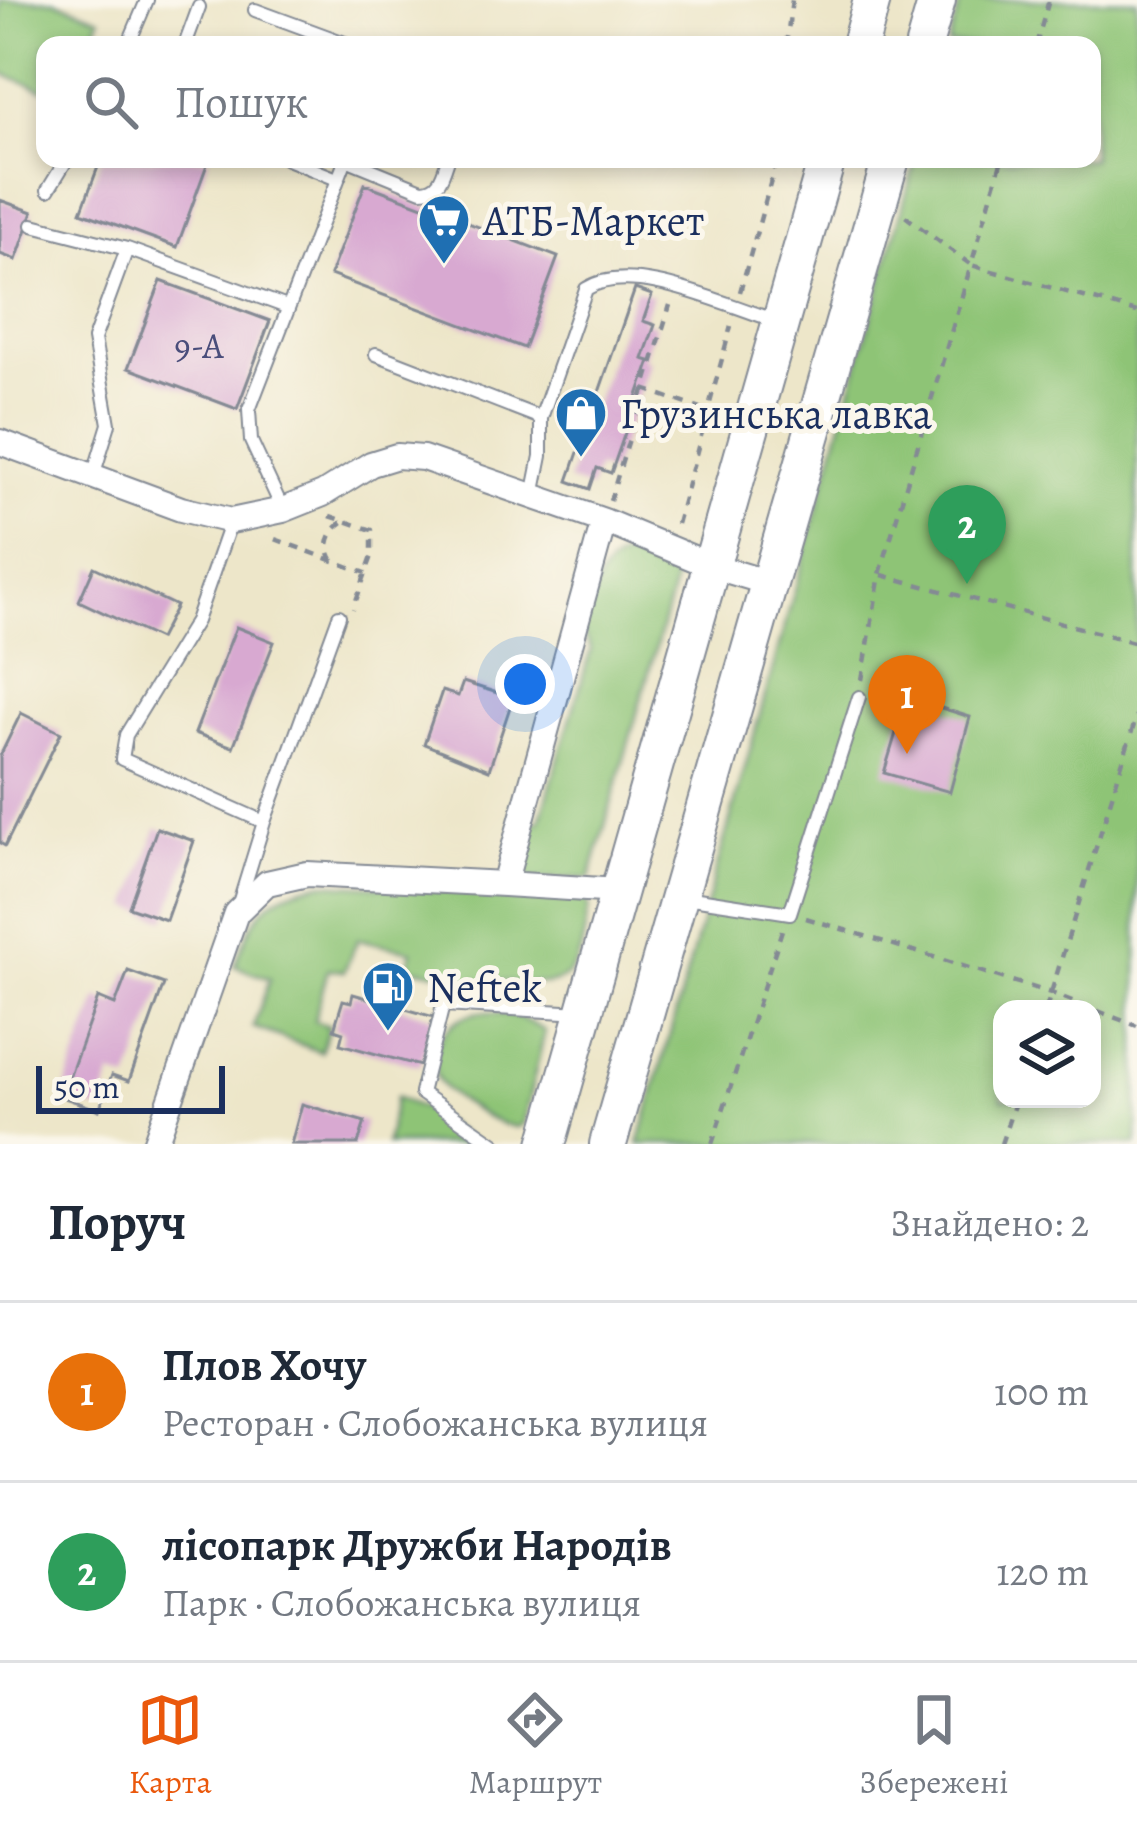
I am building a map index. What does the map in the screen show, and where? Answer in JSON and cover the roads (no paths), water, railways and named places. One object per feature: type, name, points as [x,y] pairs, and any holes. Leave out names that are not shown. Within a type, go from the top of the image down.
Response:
[{"type":"main road","points":[[862,36],[872,0]]},
{"type":"main road","points":[[927,36],[937,0]]},
{"type":"main road","points":[[547,1144],[824,168]]},
{"type":"main road","points":[[608,1144],[888,168]]},
{"type":"street","points":[[0,442],[230,525],[323,494],[371,464],[397,456],[423,458],[769,583]]},
{"type":"street","points":[[504,884],[604,521]]},
{"type":"street","points":[[154,1144],[236,913],[267,883],[307,874],[619,891]]},
{"type":"lane","points":[[132,36],[147,0]]},
{"type":"lane","points":[[188,36],[199,7]]},
{"type":"lane","points":[[256,10],[326,36]]},
{"type":"lane","points":[[47,190],[61,168]]},
{"type":"lane","points":[[310,168],[337,179]]},
{"type":"lane","points":[[283,510],[251,441],[248,410],[342,168]]},
{"type":"lane","points":[[368,168],[431,190],[445,168]]},
{"type":"lane","points":[[33,225],[127,249],[287,307]]},
{"type":"lane","points":[[92,476],[109,424],[94,339],[127,249]]},
{"type":"lane","points":[[533,496],[541,456],[541,418],[586,289],[609,278],[642,280],[781,322]]},
{"type":"lane","points":[[376,354],[541,418]]},
{"type":"lane","points":[[230,525],[196,621],[126,735],[122,759],[264,822]]},
{"type":"lane","points":[[236,913],[339,616]]},
{"type":"lane","points":[[678,896],[790,913],[859,697]]},
{"type":"lane","points":[[495,1144],[421,1093],[443,1005],[583,1013]]},
{"type":"place","name":"АТБ-Маркет","points":[[444,266]]},
{"type":"place","name":"Грузинська лавка","points":[[581,459]]},
{"type":"place","name":"лісопарк Дружби Народів","points":[[967,584]]},
{"type":"place","name":"Плов Хочу","points":[[907,754]]},
{"type":"place","name":"Neftek","points":[[388,1033]]}]
